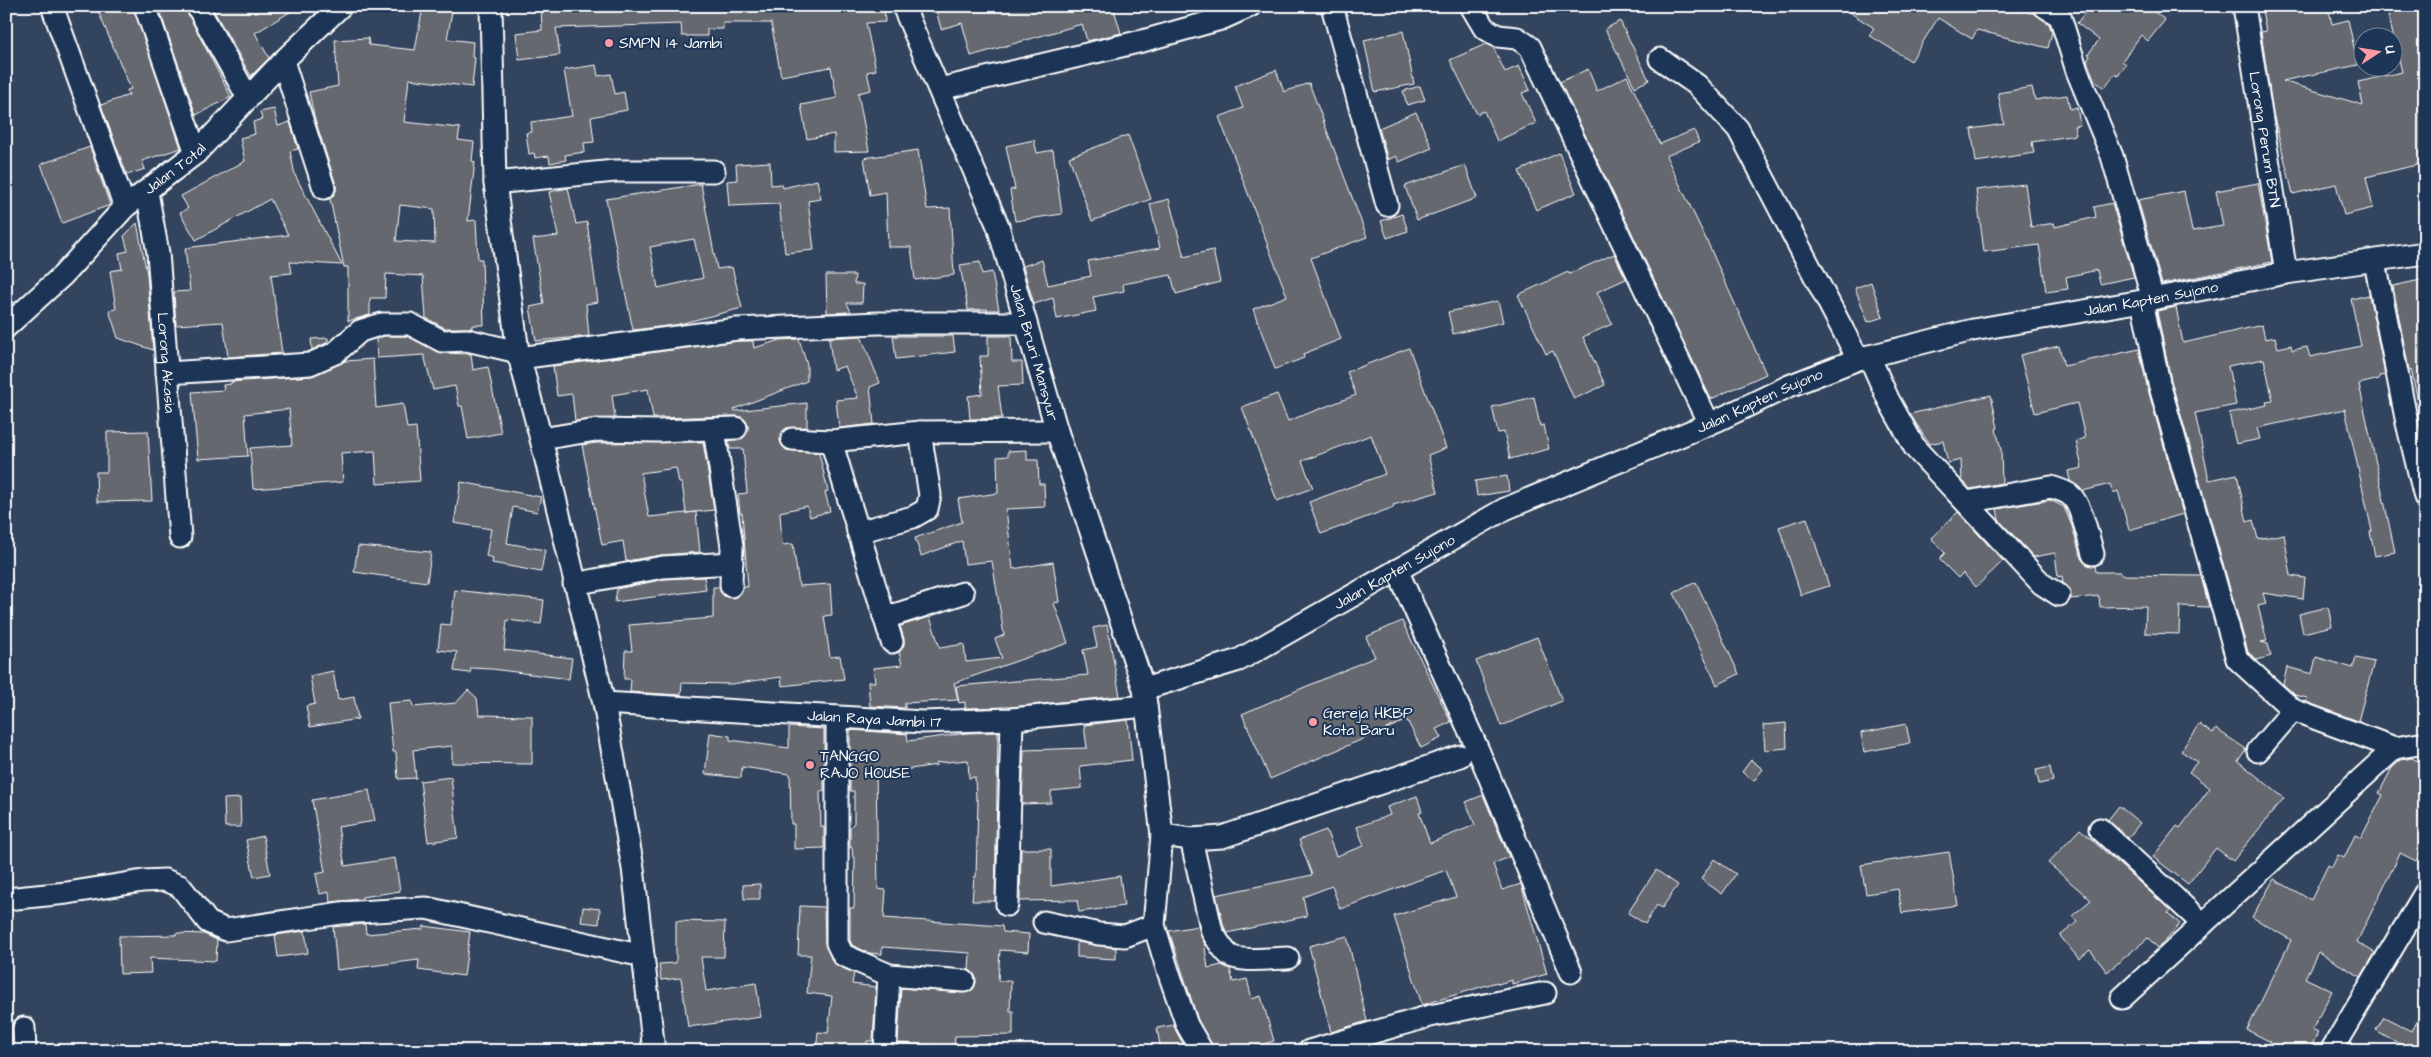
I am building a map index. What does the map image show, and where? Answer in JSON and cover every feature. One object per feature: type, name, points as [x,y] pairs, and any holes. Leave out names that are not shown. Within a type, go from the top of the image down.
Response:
[{"type":"street","points":[[52,6],[126,207]]},
{"type":"street","points":[[145,6],[196,153]]},
{"type":"street","points":[[198,6],[248,98]]},
{"type":"street","name":"Jalan Total","points":[[6,327],[63,275],[126,207],[196,153],[283,61],[341,6]]},
{"type":"street","points":[[491,6],[495,183],[519,355],[604,703],[633,868],[654,1051]]},
{"type":"street","name":"Jalan Bruri Mansyur","points":[[903,6],[998,226],[1057,431],[1145,698],[1162,835],[1154,925]]},
{"type":"street","points":[[940,88],[1250,6]]},
{"type":"street","points":[[1332,6],[1387,205]]},
{"type":"street","points":[[1470,6],[1484,28],[1498,36],[1517,38],[1530,47],[1709,424]]},
{"type":"street","points":[[2044,6],[2060,16],[2077,71],[2112,156],[2148,300],[2160,383],[2237,659],[2293,710],[2395,748],[2425,743]]},
{"type":"street","name":"Lorong Perum BTN","points":[[2244,6],[2286,273]]},
{"type":"street","points":[[1660,59],[1697,85],[1738,129],[1915,448],[2042,584],[2059,595]]},
{"type":"street","points":[[283,61],[324,188]]},
{"type":"street","points":[[495,183],[615,171],[714,171]]},
{"type":"street","name":"Lorong Akasia","points":[[146,192],[158,253],[180,537]]},
{"type":"street","name":"Jalan Kapten Sujono","points":[[1145,698],[1239,660],[1505,509],[1709,424],[1789,386],[1863,357],[1973,330],[2148,300],[2286,273],[2425,254]]},
{"type":"street","points":[[2375,262],[2407,423],[2425,497]]},
{"type":"street","points":[[168,374],[310,364],[335,353],[360,331],[382,324],[410,324],[442,341],[467,340],[519,355],[736,329],[878,323],[1026,323]]},
{"type":"street","points":[[541,439],[596,430],[714,430],[736,428]]},
{"type":"street","points":[[714,430],[732,546],[731,586]]},
{"type":"street","points":[[792,439],[831,441],[920,432],[1057,431]]},
{"type":"street","points":[[858,532],[913,517],[927,508],[930,495],[920,432]]},
{"type":"street","points":[[831,441],[892,642]]},
{"type":"street","points":[[1967,502],[2052,487],[2070,494],[2076,502],[2093,554]]},
{"type":"street","points":[[574,584],[663,567],[732,563]]},
{"type":"street","points":[[1397,570],[1478,750],[1571,972]]},
{"type":"street","points":[[885,618],[963,593]]},
{"type":"street","name":"Jalan Raya Jambi 17","points":[[604,703],[923,722],[1012,719],[1145,698]]},
{"type":"street","points":[[2258,750],[2293,710]]},
{"type":"street","points":[[837,717],[838,944],[843,955],[889,975],[964,981]]},
{"type":"street","points":[[1007,904],[1012,719]]},
{"type":"street","points":[[2122,998],[2395,748]]},
{"type":"street","points":[[1162,835],[1191,839],[1222,837],[1460,756]]},
{"type":"street","points":[[2100,829],[2203,924]]},
{"type":"street","points":[[1191,839],[1212,932],[1220,944],[1229,955],[1239,958],[1288,958]]},
{"type":"street","points":[[6,899],[67,894],[143,880],[165,880],[180,886],[208,922],[226,930],[341,913],[426,908],[643,956]]},
{"type":"street","points":[[2331,1051],[2425,893]]},
{"type":"street","points":[[1044,922],[1100,934],[1125,936],[1154,925],[1187,1026],[1202,1051]]},
{"type":"street","points":[[885,1051],[889,975]]},
{"type":"street","points":[[1309,1051],[1430,1016],[1546,993]]},
{"type":"street","points":[[24,1028],[25,1051]]},
{"type":"building","points":[[99,6],[133,6],[181,148],[142,161],[145,169],[127,175],[101,105],[129,95],[127,90],[131,89],[98,11],[100,10]]},
{"type":"building","points":[[158,6],[184,6],[231,97],[196,115]]},
{"type":"building","points":[[211,6],[300,6],[255,33],[269,58],[251,76]]},
{"type":"building","points":[[423,6],[453,6],[447,39],[473,42],[472,57],[475,58],[472,87],[409,79],[404,122],[460,128],[458,140],[474,142],[472,161],[475,162],[468,221],[476,220],[478,259],[482,259],[484,325],[472,325],[472,328],[445,328],[426,318],[423,276],[386,274],[385,298],[370,298],[370,315],[348,321],[348,267],[344,267],[330,199],[336,191],[336,185],[314,116],[309,92],[338,86],[335,40],[368,38],[369,45],[415,50]],"holes":[[[400,205],[434,209],[435,243],[396,241]]]},
{"type":"building","points":[[541,6],[884,6],[885,22],[866,23],[876,70],[867,72],[871,90],[858,93],[869,151],[834,152],[834,134],[807,139],[801,105],[837,98],[831,67],[781,76],[771,23],[723,23],[723,29],[707,29],[707,36],[682,36],[681,24],[556,28],[560,55],[519,60],[516,33],[542,30]]},
{"type":"building","points":[[935,6],[1113,6],[1121,33],[1087,41],[1082,24],[971,56],[962,23],[941,29]]},
{"type":"building","points":[[1840,6],[2004,6],[2035,14],[2049,24],[2052,32],[2048,48],[1977,30],[1972,39],[1938,18],[1911,61],[1869,35],[1874,28]]},
{"type":"building","points":[[2090,6],[2147,6],[2165,20],[2148,41],[2141,35],[2122,61],[2126,64],[2118,76],[2115,74],[2104,88],[2095,81],[2087,61],[2090,56],[2088,54],[2099,40],[2077,23]]},
{"type":"building","points":[[2261,6],[2328,6],[2332,24],[2348,20],[2354,47],[2354,66],[2282,81],[2363,105],[2358,82],[2376,78],[2404,78],[2404,28],[2391,28],[2388,14],[2425,6],[2425,163],[2366,177],[2373,208],[2344,215],[2336,184],[2293,194],[2273,113],[2261,32],[2266,31]]},
{"type":"building","points":[[1620,21],[1649,80],[1635,87],[1605,29]]},
{"type":"building","points":[[1403,31],[1414,84],[1375,92],[1364,40]]},
{"type":"building","points":[[1486,44],[1493,47],[1505,72],[1519,66],[1530,90],[1522,93],[1536,123],[1497,141],[1484,111],[1477,114],[1450,60]]},
{"type":"building","points":[[596,65],[598,76],[611,74],[615,94],[624,92],[627,110],[591,117],[594,142],[584,143],[585,152],[565,155],[566,160],[550,163],[549,156],[535,158],[534,153],[529,154],[526,133],[532,132],[531,122],[572,116],[564,70]]},
{"type":"building","points":[[1588,69],[1597,91],[1627,76],[1660,144],[1694,130],[1699,142],[1666,156],[1707,241],[1766,374],[1711,399],[1560,82]]},
{"type":"building","points":[[1276,70],[1284,92],[1309,83],[1367,237],[1311,258],[1341,339],[1303,354],[1304,358],[1275,369],[1253,309],[1287,296],[1219,117],[1243,108],[1235,86]]},
{"type":"building","points":[[1420,86],[1425,100],[1407,105],[1403,91]]},
{"type":"building","points":[[2032,87],[2035,100],[2067,95],[2070,109],[2077,107],[2080,125],[2074,126],[2076,135],[2032,142],[2034,153],[1976,162],[1971,129],[2004,124],[1998,93]]},
{"type":"building","points":[[274,109],[278,126],[290,122],[298,149],[290,151],[295,175],[342,265],[290,262],[292,273],[271,275],[282,353],[228,357],[223,322],[176,325],[174,292],[190,291],[185,248],[288,235],[270,199],[196,240],[180,213],[188,208],[181,196],[245,161],[240,138],[255,134],[253,122],[262,119],[260,112]]},
{"type":"building","points":[[1416,112],[1432,148],[1399,162],[1396,156],[1388,160],[1379,128]]},
{"type":"building","points":[[1128,135],[1151,199],[1092,221],[1069,157]]},
{"type":"building","points":[[1034,140],[1037,153],[1053,150],[1062,214],[1015,221],[1010,190],[1015,189],[1006,146]]},
{"type":"building","points":[[90,147],[110,205],[62,223],[41,164]]},
{"type":"building","points":[[918,150],[927,209],[950,208],[954,275],[915,280],[911,247],[888,247],[886,192],[870,195],[864,158]]},
{"type":"building","points":[[1559,153],[1576,193],[1536,210],[1519,171]]},
{"type":"building","points":[[770,162],[771,185],[782,184],[783,188],[817,180],[821,199],[808,201],[814,250],[785,253],[779,204],[729,206],[727,181],[737,180],[736,164]]},
{"type":"building","points":[[1465,165],[1477,198],[1417,220],[1405,186]]},
{"type":"building","points":[[2258,183],[2272,262],[2162,284],[2138,200],[2184,191],[2192,231],[2223,226],[2216,191]]},
{"type":"building","points":[[701,184],[717,269],[732,267],[742,308],[675,325],[633,330],[606,199]],"holes":[[[694,239],[703,278],[658,288],[650,247]]]},
{"type":"building","points":[[2025,184],[2031,227],[2054,223],[2055,227],[2096,217],[2094,207],[2112,203],[2134,277],[2100,284],[2097,270],[2066,277],[2068,289],[2046,292],[2039,245],[1984,252],[1976,190]]},
{"type":"building","points":[[568,188],[576,224],[587,222],[598,302],[586,304],[589,336],[536,341],[530,307],[544,304],[533,239],[558,236],[549,192]]},
{"type":"building","points":[[1169,199],[1184,257],[1213,250],[1220,282],[1176,294],[1171,275],[1123,284],[1124,291],[1093,297],[1096,311],[1057,319],[1053,298],[1034,304],[1023,266],[1042,260],[1048,285],[1091,276],[1088,261],[1160,248],[1150,204]]},
{"type":"building","points":[[1402,214],[1408,231],[1387,238],[1381,221]]},
{"type":"building","points":[[137,223],[147,274],[153,350],[118,338],[109,310],[116,309],[110,271],[122,269],[119,253],[128,251],[124,236]]},
{"type":"building","points":[[1614,254],[1626,279],[1597,292],[1612,324],[1583,337],[1605,385],[1574,399],[1553,351],[1546,354],[1518,295],[1568,272],[1569,274]]},
{"type":"building","points":[[980,262],[982,274],[992,272],[999,310],[968,310],[960,265]]},
{"type":"building","points":[[826,275],[855,275],[854,284],[863,284],[862,303],[847,303],[851,312],[827,313]]},
{"type":"building","points":[[2425,279],[2425,401],[2418,402],[2411,369],[2409,370],[2393,286]]},
{"type":"building","points":[[1871,282],[1883,317],[1868,322],[1855,288]]},
{"type":"building","points":[[2369,295],[2385,375],[2379,376],[2379,379],[2359,384],[2395,552],[2375,556],[2370,532],[2372,531],[2345,409],[2257,428],[2260,439],[2236,444],[2229,413],[2267,405],[2266,402],[2273,401],[2264,359],[2228,366],[2236,405],[2195,413],[2209,480],[2237,474],[2247,522],[2253,520],[2258,539],[2284,534],[2291,576],[2305,578],[2303,599],[2263,593],[2266,604],[2258,606],[2267,641],[2261,642],[2268,644],[2271,656],[2257,660],[2248,652],[2171,380],[2157,311],[2176,307],[2183,343],[2262,325],[2265,339],[2275,337],[2278,348],[2291,345],[2292,350],[2307,347],[2310,357],[2361,346],[2351,299]]},
{"type":"building","points":[[1498,301],[1503,322],[1453,334],[1448,312]]},
{"type":"building","points":[[384,336],[407,336],[442,353],[471,354],[473,370],[488,367],[501,433],[468,439],[462,406],[459,406],[455,386],[433,390],[424,355],[377,358],[376,339]]},
{"type":"building","points":[[861,336],[880,383],[870,387],[874,424],[839,428],[836,400],[858,398],[845,366],[833,370],[829,338]]},
{"type":"building","points":[[893,336],[953,336],[955,352],[896,359]]},
{"type":"building","points":[[988,336],[1011,336],[1012,362],[1022,362],[1023,385],[998,386],[1002,418],[970,419],[968,396],[982,394],[980,356],[988,356]]},
{"type":"building","points":[[328,338],[328,342],[312,350],[311,339]]},
{"type":"building","points":[[799,339],[807,365],[807,381],[734,409],[735,411],[807,403],[807,427],[787,428],[782,432],[780,439],[786,450],[819,453],[828,491],[825,492],[830,511],[810,517],[807,506],[780,512],[782,545],[793,544],[799,586],[830,584],[832,615],[824,616],[830,657],[840,656],[844,679],[782,686],[781,677],[731,684],[682,683],[681,695],[630,692],[631,679],[624,679],[625,651],[632,651],[629,625],[713,618],[713,587],[719,587],[724,596],[731,598],[737,597],[743,587],[748,587],[742,513],[740,513],[738,494],[747,493],[743,449],[730,449],[728,441],[743,438],[748,427],[746,421],[736,416],[653,418],[648,389],[612,395],[615,418],[575,421],[572,394],[557,396],[553,366],[738,341],[753,341],[754,348],[780,340]]},
{"type":"building","points":[[2059,346],[2064,366],[2139,349],[2147,386],[2183,514],[2129,530],[2118,491],[2113,493],[2110,484],[2083,491],[2070,481],[2068,471],[2082,468],[2076,441],[2085,438],[2077,403],[2035,413],[2020,355]]},
{"type":"building","points":[[1409,348],[1446,448],[1428,455],[1438,492],[1393,505],[1394,507],[1321,534],[1309,502],[1385,474],[1371,435],[1302,461],[1313,488],[1277,501],[1242,407],[1277,394],[1288,421],[1356,395],[1347,372]]},
{"type":"building","points":[[373,359],[376,408],[403,404],[407,428],[416,427],[420,481],[377,484],[375,451],[341,453],[343,482],[253,489],[250,448],[292,445],[289,409],[245,414],[248,456],[198,459],[192,392],[224,390],[223,385],[231,384],[231,382],[311,376],[345,361]]},
{"type":"building","points":[[1991,395],[2001,449],[2002,483],[1970,489],[1962,480],[1961,460],[1948,463],[1943,441],[1929,444],[1910,414]]},
{"type":"building","points":[[1534,397],[1540,426],[1544,425],[1549,449],[1510,459],[1504,432],[1498,433],[1492,407]]},
{"type":"building","points":[[148,431],[152,501],[97,502],[96,472],[107,472],[107,432]]},
{"type":"building","points":[[703,442],[714,510],[686,513],[682,483],[679,483],[676,468],[641,473],[649,517],[696,512],[700,552],[661,555],[626,561],[623,541],[602,545],[582,445],[597,443]]},
{"type":"building","points":[[1027,450],[1027,460],[1038,460],[1039,484],[1044,484],[1045,507],[1006,509],[1013,569],[1053,562],[1059,602],[1054,603],[1068,643],[954,683],[958,700],[905,703],[905,708],[870,706],[868,682],[875,682],[873,668],[902,665],[899,652],[904,645],[904,639],[900,626],[930,617],[940,648],[964,644],[966,662],[1002,658],[995,639],[1004,635],[992,561],[965,564],[962,541],[921,556],[915,538],[962,522],[958,499],[998,493],[997,457],[1008,456],[1008,451]]},
{"type":"building","points":[[1507,476],[1509,491],[1477,496],[1475,481]]},
{"type":"building","points":[[461,482],[541,497],[537,512],[513,507],[507,543],[545,550],[541,572],[492,563],[493,558],[486,556],[491,529],[454,523]]},
{"type":"building","points":[[2050,500],[2064,507],[2072,526],[2081,558],[2085,563],[2095,566],[2096,572],[2121,572],[2121,575],[2201,576],[2209,607],[2180,606],[2179,634],[2145,633],[2146,606],[2100,607],[2099,596],[2071,599],[2070,589],[2063,583],[2062,576],[2058,577],[2055,553],[2034,557],[1999,520],[1997,509]]},
{"type":"building","points":[[1958,512],[2003,561],[1976,587],[1963,573],[1958,578],[1939,559],[1945,553],[1931,538]]},
{"type":"building","points":[[1807,518],[1829,586],[1801,595],[1779,527]]},
{"type":"building","points":[[358,546],[431,552],[427,582],[354,572]]},
{"type":"building","points":[[704,577],[706,590],[615,602],[617,589],[665,579]]},
{"type":"building","points":[[1696,582],[1739,674],[1717,685],[1674,593]]},
{"type":"building","points":[[455,590],[544,600],[541,624],[507,620],[504,650],[572,658],[569,679],[492,669],[471,668],[470,673],[454,671],[457,652],[438,650],[441,624],[451,625]]},
{"type":"building","points":[[2328,607],[2332,626],[2303,633],[2299,614]]},
{"type":"building","points":[[1402,621],[1451,722],[1436,729],[1441,738],[1421,748],[1407,720],[1270,779],[1242,714],[1375,657],[1366,637]]},
{"type":"building","points":[[1107,625],[1120,696],[1011,707],[965,708],[965,702],[959,703],[956,686],[1088,675],[1083,650],[1097,647],[1093,628]]},
{"type":"building","points":[[1537,637],[1562,701],[1501,726],[1476,661]]},
{"type":"building","points":[[2316,657],[2353,668],[2356,658],[2374,662],[2358,721],[2306,702],[2307,698],[2295,695],[2283,684],[2287,667],[2312,674]]},
{"type":"building","points":[[333,671],[338,700],[354,697],[358,719],[310,727],[306,706],[315,704],[310,676]]},
{"type":"building","points":[[468,690],[477,698],[479,715],[532,716],[532,764],[452,763],[452,746],[413,750],[416,778],[398,779],[396,752],[393,752],[388,703],[412,701],[413,707],[456,703]]},
{"type":"building","points":[[1128,720],[1132,760],[1080,766],[1082,788],[1051,791],[1051,803],[1022,804],[1024,750],[1087,748],[1084,725]]},
{"type":"building","points":[[1786,723],[1787,748],[1765,750],[1763,725]]},
{"type":"building","points":[[1906,724],[1910,743],[1864,752],[1861,733]]},
{"type":"building","points":[[2199,724],[2213,734],[2216,729],[2246,749],[2238,761],[2284,798],[2233,861],[2216,848],[2188,884],[2153,857],[2177,826],[2180,828],[2210,788],[2189,772],[2197,762],[2181,751]]},
{"type":"building","points":[[789,727],[824,729],[824,791],[820,791],[821,827],[824,827],[824,848],[794,849],[794,824],[791,824],[790,774],[742,767],[741,778],[705,774],[710,733],[730,736],[730,740],[789,748]]},
{"type":"building","points":[[850,730],[907,734],[908,741],[967,733],[998,732],[995,901],[972,901],[974,877],[976,877],[978,800],[976,800],[975,777],[969,778],[968,760],[876,772],[878,889],[886,890],[884,918],[1002,926],[1003,932],[1029,934],[1028,952],[1000,950],[998,981],[1011,981],[1010,1011],[1013,1011],[1013,1035],[955,1036],[954,1047],[898,1043],[901,988],[963,993],[974,988],[976,982],[975,975],[969,970],[970,953],[882,947],[882,954],[869,953],[852,945],[850,940],[850,908],[854,908],[855,858],[853,858],[852,847],[850,848],[850,827],[854,823],[854,791],[850,791]]},
{"type":"building","points":[[2412,758],[2423,764],[2418,773],[2425,777],[2425,843],[2416,861],[2400,853],[2357,942],[2375,953],[2361,977],[2318,952],[2305,978],[2332,991],[2312,1030],[2318,1033],[2309,1051],[2267,1051],[2271,1042],[2247,1030],[2291,940],[2252,917],[2274,879],[2311,900],[2328,865],[2332,867],[2338,855],[2344,858],[2355,835],[2361,838],[2383,795],[2379,793],[2392,768],[2401,760]]},
{"type":"building","points":[[1751,760],[1763,769],[1754,781],[1742,772]]},
{"type":"building","points":[[2050,767],[2053,781],[2039,784],[2036,770]]},
{"type":"building","points":[[451,777],[458,838],[428,842],[420,781]]},
{"type":"building","points":[[369,790],[375,821],[338,827],[345,866],[395,858],[400,891],[362,897],[362,899],[330,902],[329,892],[320,894],[316,874],[325,872],[312,800]]},
{"type":"building","points":[[1483,795],[1509,857],[1493,864],[1502,890],[1521,884],[1547,974],[1512,984],[1512,980],[1498,984],[1497,982],[1422,1005],[1394,916],[1456,897],[1446,870],[1340,909],[1332,886],[1303,897],[1307,916],[1227,933],[1216,895],[1312,875],[1299,840],[1326,830],[1336,856],[1364,846],[1357,827],[1390,815],[1387,807],[1417,796],[1422,812],[1419,813],[1430,843],[1475,825],[1466,802]]},
{"type":"building","points":[[240,798],[241,827],[225,827],[224,799]]},
{"type":"building","points":[[2119,806],[2140,823],[2128,838],[2108,820]]},
{"type":"building","points":[[2080,829],[2170,910],[2168,913],[2180,924],[2158,948],[2148,938],[2107,972],[2090,950],[2079,959],[2060,936],[2077,922],[2072,916],[2091,900],[2048,863]]},
{"type":"building","points":[[263,836],[270,874],[254,877],[246,840]]},
{"type":"building","points":[[1021,849],[1051,849],[1051,886],[1120,876],[1124,906],[1079,912],[1077,900],[1020,901]]},
{"type":"building","points":[[1949,852],[1958,905],[1902,913],[1898,889],[1866,894],[1861,865]]},
{"type":"building","points":[[1714,859],[1736,874],[1722,894],[1701,879]]},
{"type":"building","points":[[1656,870],[1678,885],[1662,908],[1657,905],[1645,924],[1628,913]]},
{"type":"building","points":[[760,884],[760,899],[744,899],[743,885]]},
{"type":"building","points":[[800,906],[824,907],[825,943],[832,961],[838,966],[854,973],[852,984],[876,987],[873,1041],[867,1041],[867,1051],[816,1051],[818,1032],[828,1033],[832,996],[807,993],[811,955],[798,955]]},
{"type":"building","points":[[583,907],[600,909],[599,924],[581,922]]},
{"type":"building","points":[[676,921],[725,922],[724,957],[701,957],[706,991],[756,983],[761,1017],[688,1027],[681,978],[661,980],[659,964],[676,963]]},
{"type":"building","points":[[365,924],[366,934],[423,929],[424,926],[470,932],[464,976],[418,970],[419,960],[337,970],[333,927]]},
{"type":"building","points":[[1198,926],[1204,942],[1208,968],[1222,965],[1230,969],[1233,982],[1247,979],[1252,999],[1261,996],[1274,1041],[1239,1051],[1214,1051],[1198,1020],[1169,931]]},
{"type":"building","points":[[305,931],[308,953],[278,957],[275,935]]},
{"type":"building","points":[[176,933],[204,934],[217,940],[216,961],[150,958],[151,973],[120,974],[119,936],[176,935]]},
{"type":"building","points":[[1347,936],[1367,1021],[1331,1032],[1309,946]]},
{"type":"building","points":[[1077,942],[1116,948],[1116,959],[1077,957]]},
{"type":"building","points":[[2425,1007],[2425,1051],[2411,1051],[2376,1030],[2384,1017],[2412,1031]]},
{"type":"building","points":[[1174,1025],[1187,1051],[1161,1051],[1157,1028]]},
{"type":"place","name":"SMPN 14 Jambi","points":[[609,43]]},
{"type":"place","name":"Gereja HKBP Kota Baru","points":[[1313,722]]},
{"type":"place","name":"TANGGO RAJO HOUSE","points":[[810,765]]}]
